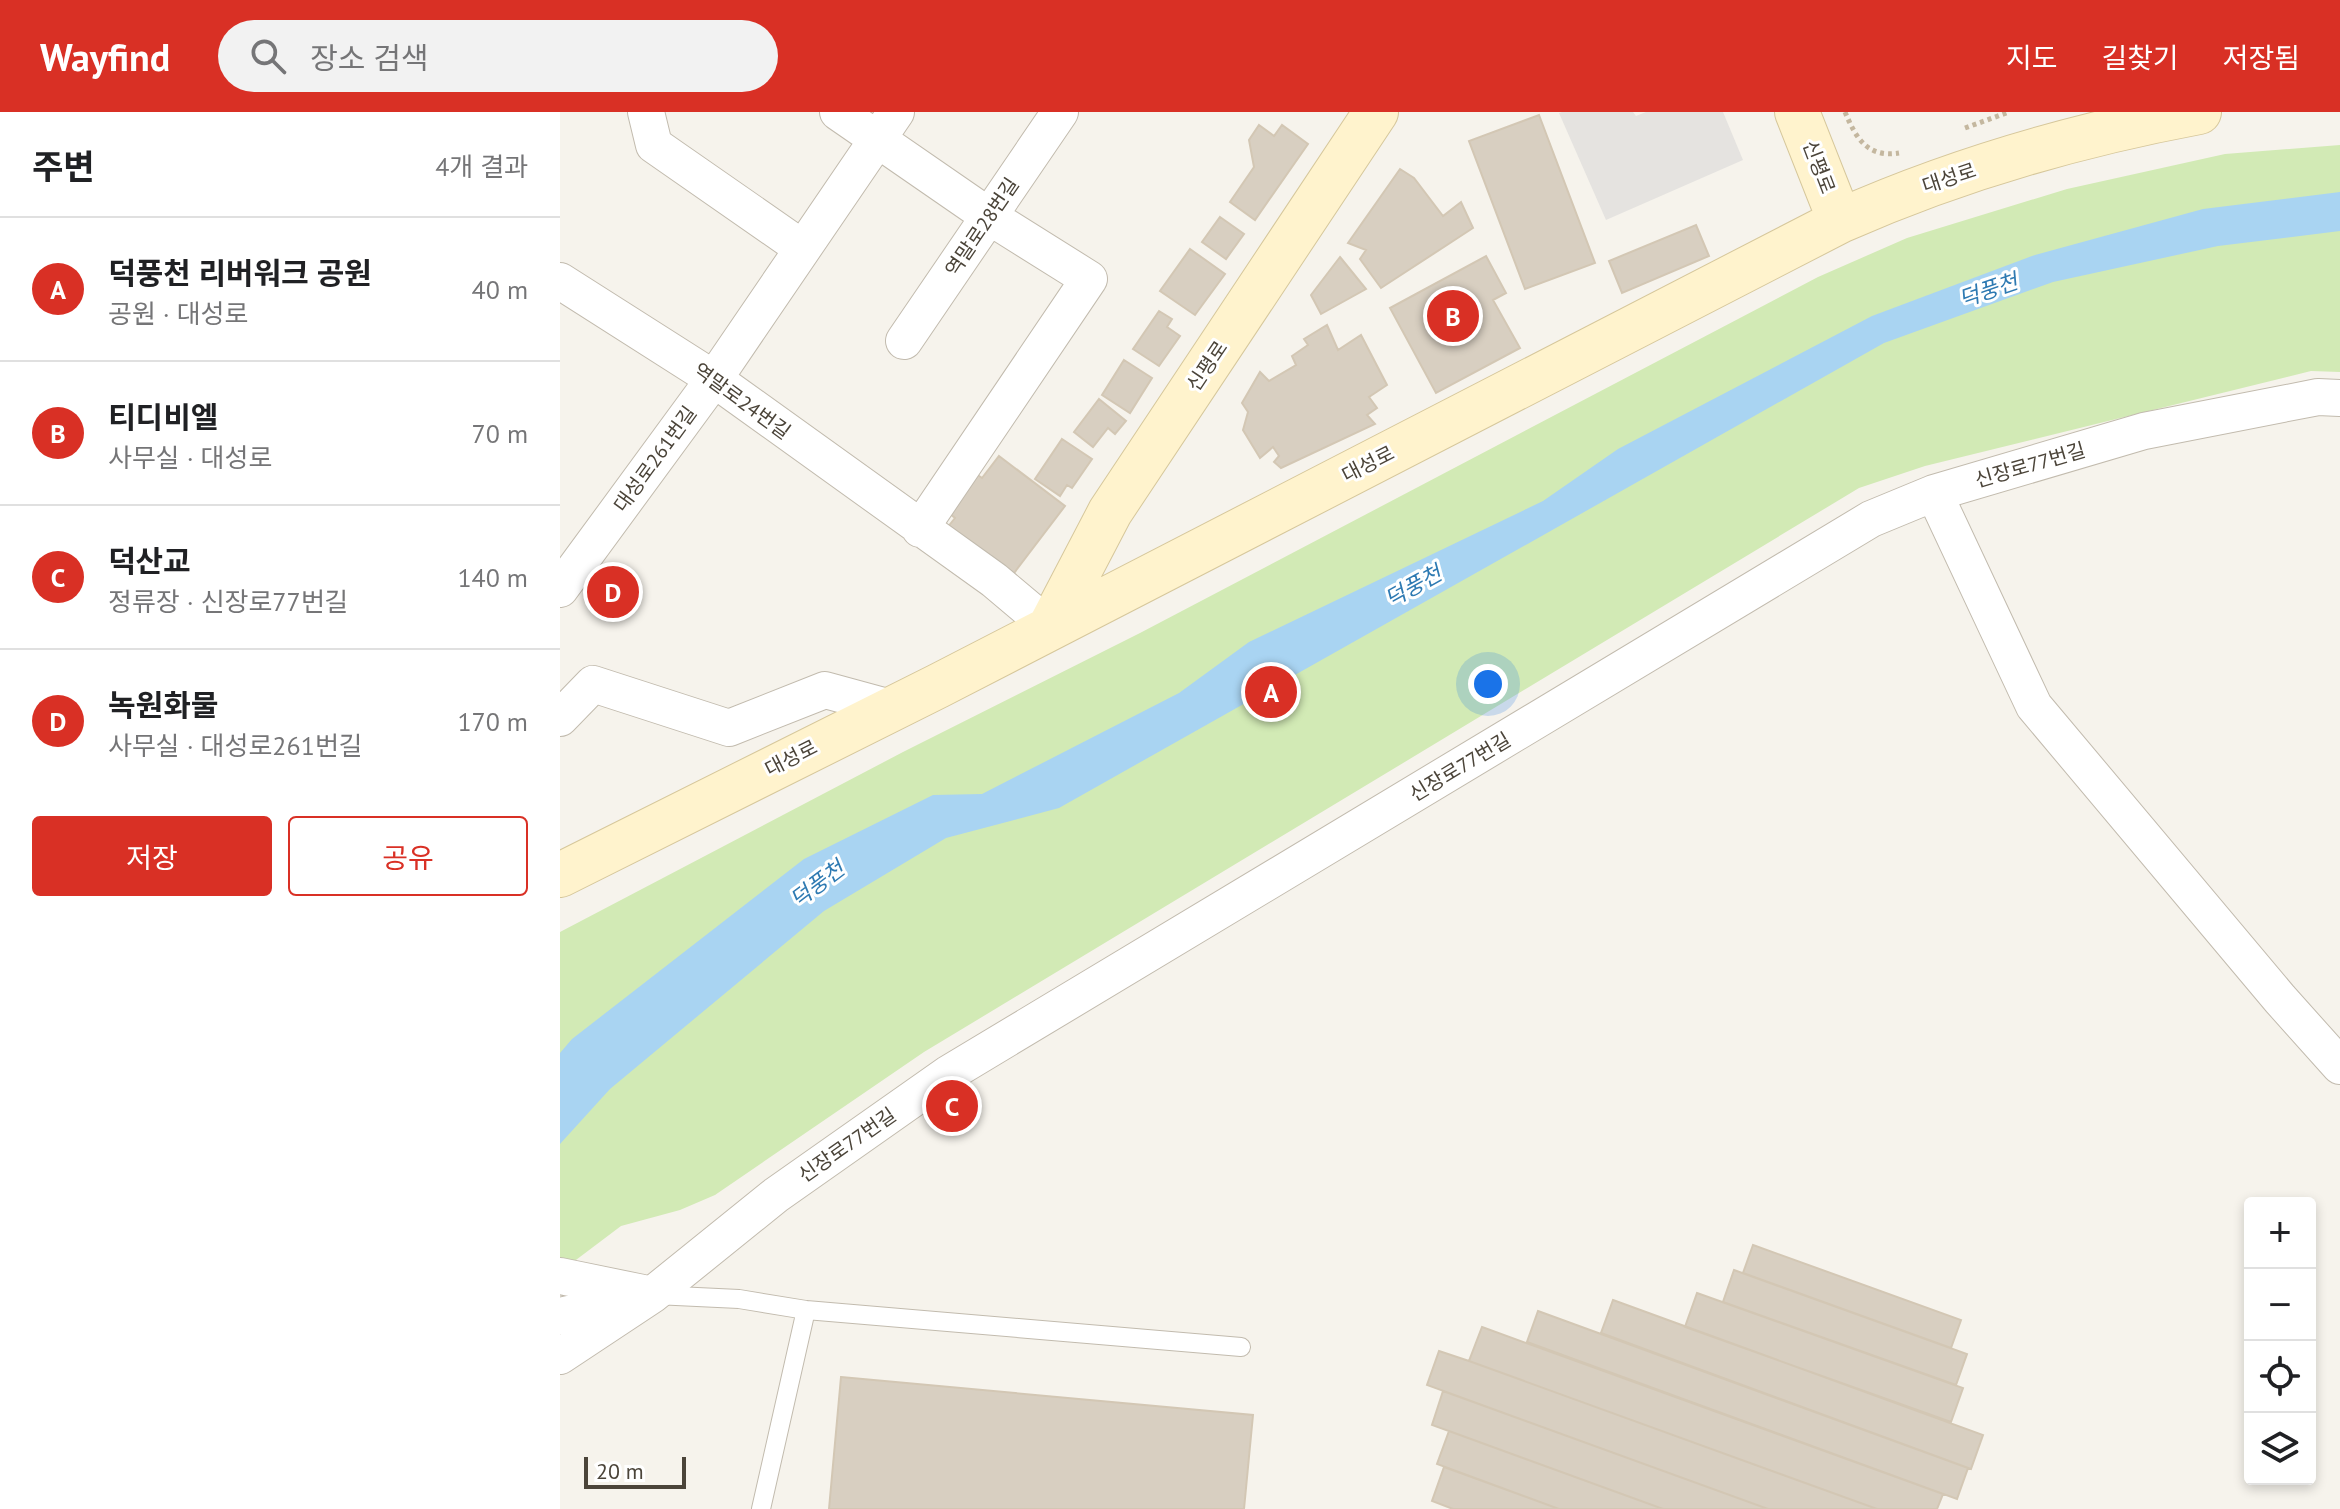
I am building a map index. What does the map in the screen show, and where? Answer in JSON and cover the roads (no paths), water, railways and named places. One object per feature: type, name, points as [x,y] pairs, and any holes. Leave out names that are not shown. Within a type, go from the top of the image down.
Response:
[{"type":"street","points":[[646,112],[654,145],[802,248]]},
{"type":"street","points":[[838,112],[886,126],[990,217],[1089,279],[920,529]]},
{"type":"street","name":"역말로28번길","points":[[904,341],[1060,112]]},
{"type":"street","name":"신평로","points":[[1050,627],[1110,512],[1376,112]]},
{"type":"street","name":"신평로","points":[[1797,112],[1840,221]]},
{"type":"street","name":"대성로","points":[[560,875],[1840,221],[1917,189],[2044,147],[2199,112]]},
{"type":"street","name":"대성로261번길","points":[[560,589],[714,379],[886,126]]},
{"type":"street","name":"역말로24번길","points":[[560,281],[714,379],[994,580],[1050,627]]},
{"type":"street","name":"신장로77번길","points":[[560,1356],[652,1295],[776,1195],[948,1074],[1871,519],[1934,493],[2144,431],[2318,397],[2340,398]]},
{"type":"street","points":[[1934,493],[2034,706],[2269,987],[2340,1066]]},
{"type":"street","points":[[560,718],[593,684],[729,728],[825,690],[891,708]]},
{"type":"street","points":[[566,1276],[652,1295]]},
{"type":"street","points":[[560,1316],[652,1295]]},
{"type":"lane","points":[[652,1295],[739,1299],[806,1310],[1241,1347]]},
{"type":"lane","points":[[761,1509],[806,1310]]},
{"type":"water","name":"덕풍천","points":[[2340,192],[2340,231],[2218,246],[2053,282],[1884,343],[1059,808],[946,838],[824,911],[610,1089],[560,1144],[560,1053],[572,1039],[804,859],[933,795],[982,794],[1179,693],[1249,642],[1543,501],[1618,449],[1872,316],[2035,255],[2203,209]]},
{"type":"place","name":"티디비엘","points":[[1453,316]]},
{"type":"place","name":"녹원화물","points":[[613,592]]},
{"type":"place","name":"덕풍천 리버워크 공원","points":[[1271,692]]},
{"type":"place","name":"덕산교","points":[[952,1106]]}]
